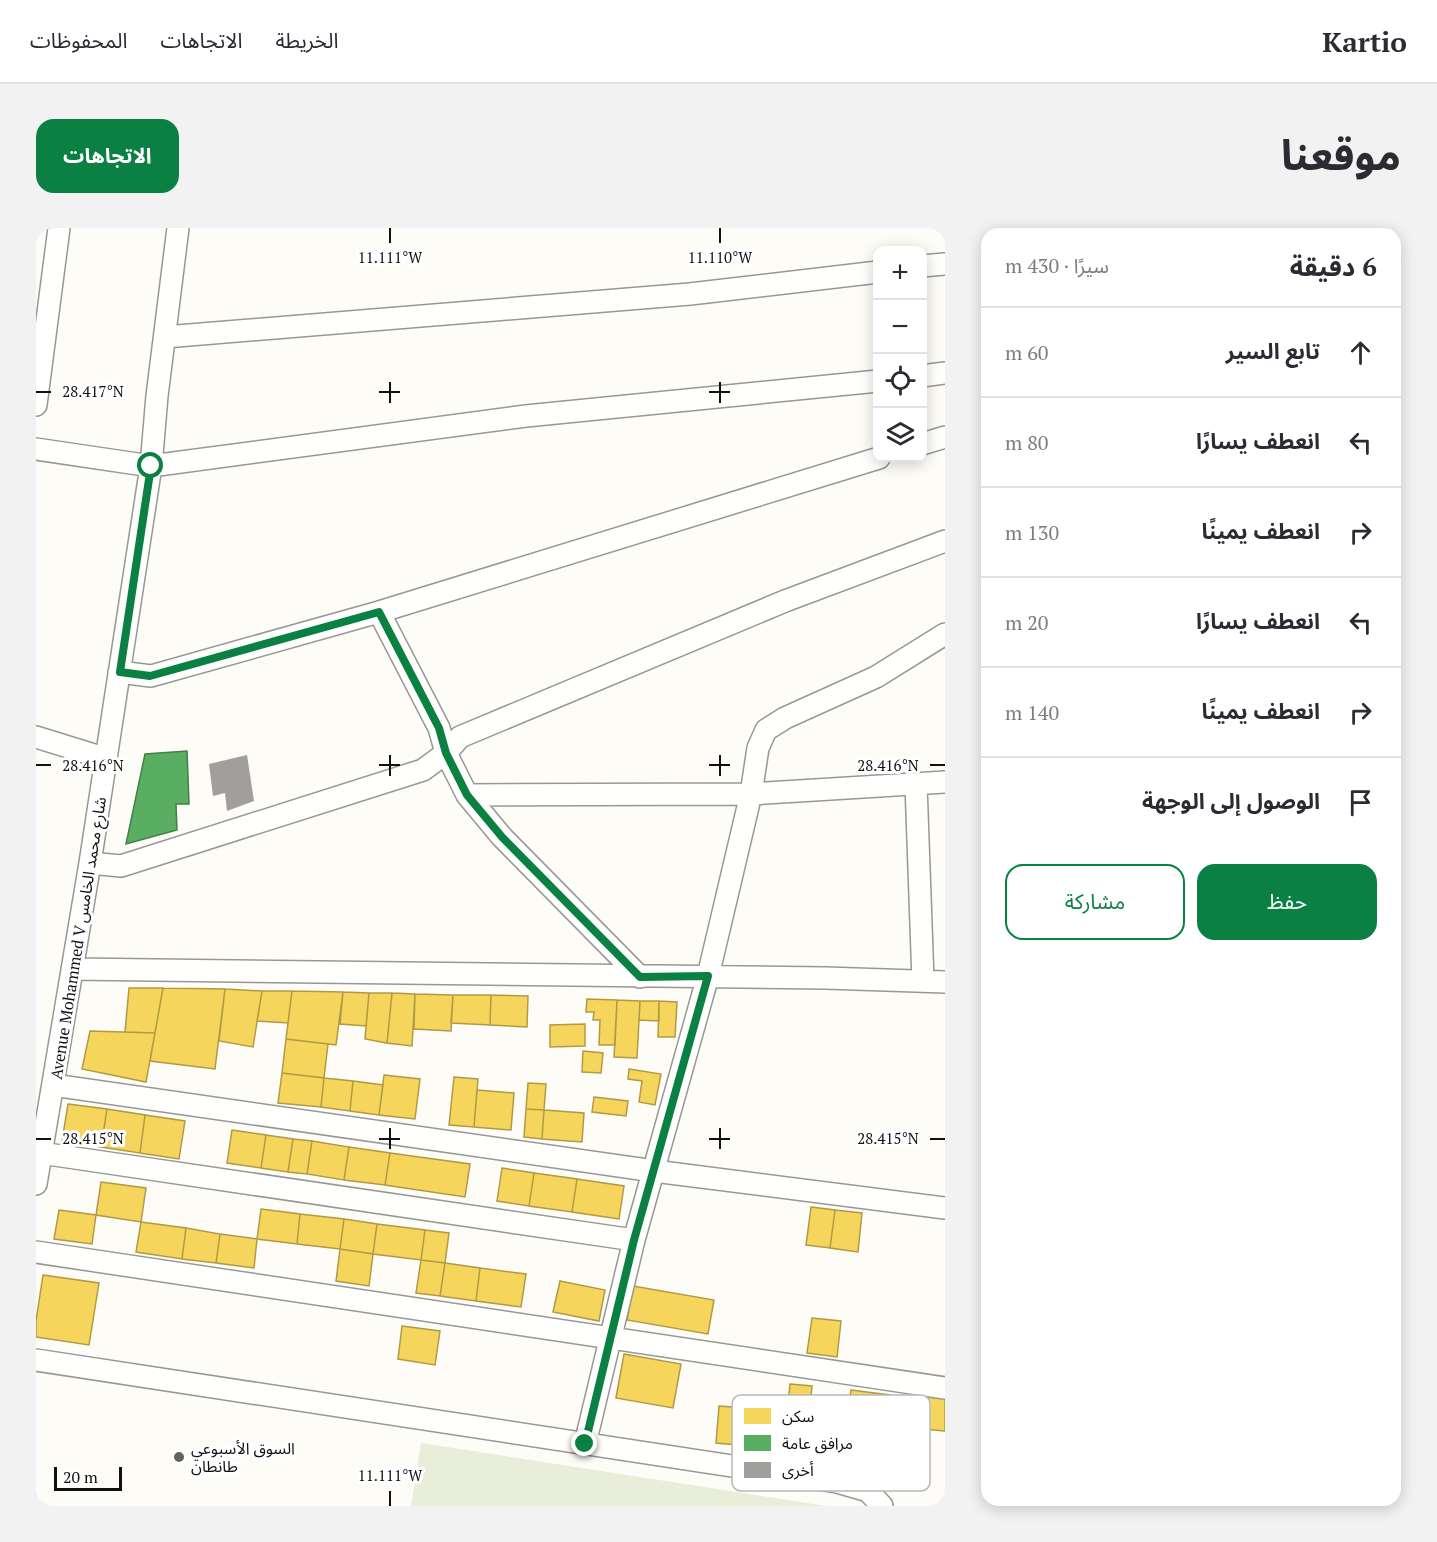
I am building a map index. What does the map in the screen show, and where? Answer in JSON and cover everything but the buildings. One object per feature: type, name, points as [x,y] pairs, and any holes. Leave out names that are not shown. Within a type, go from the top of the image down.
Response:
[{"type":"street","points":[[36,405],[59,228]]},
{"type":"street","name":"Avenue Mohammed V شارع محمد الخامس","points":[[36,1184],[107,759],[151,466],[178,228]]},
{"type":"street","points":[[927,266],[945,264]]},
{"type":"street","points":[[165,337],[690,294],[873,273]]},
{"type":"street","points":[[927,375],[945,373]]},
{"type":"street","points":[[36,449],[151,466],[526,416],[873,381]]},
{"type":"street","points":[[927,442],[945,437]]},
{"type":"street","points":[[120,672],[150,676],[379,612],[873,460]]},
{"type":"street","points":[[90,863],[121,866],[423,770],[446,753],[460,737],[785,601],[945,541]]},
{"type":"street","points":[[379,612],[439,728],[446,753],[467,795],[502,837],[640,977]]},
{"type":"street","points":[[585,1444],[634,1240],[708,976],[751,794],[758,747],[766,730],[785,718],[876,677],[945,634]]},
{"type":"street","points":[[36,737],[107,759]]},
{"type":"street","points":[[467,795],[751,794],[945,782]]},
{"type":"street","points":[[916,784],[923,981]]},
{"type":"street","points":[[72,969],[708,976],[945,982]]},
{"type":"street","points":[[53,1085],[654,1171],[945,1208]]},
{"type":"street","points":[[41,1153],[634,1240]]},
{"type":"street","points":[[36,1252],[945,1388]]},
{"type":"street","points":[[36,1360],[732,1467]]},
{"type":"street","points":[[868,1491],[882,1506]]},
{"type":"green space","points":[[421,1443],[826,1506],[411,1506]]},
{"type":"place","name":"السوق الأسبوعي طانطان","points":[[179,1457]]},
{"type":"route","points":[[151,466],[120,672],[150,676],[379,612],[439,728],[446,753],[467,795],[502,837],[640,977],[708,976],[634,1240],[585,1444]]}]
